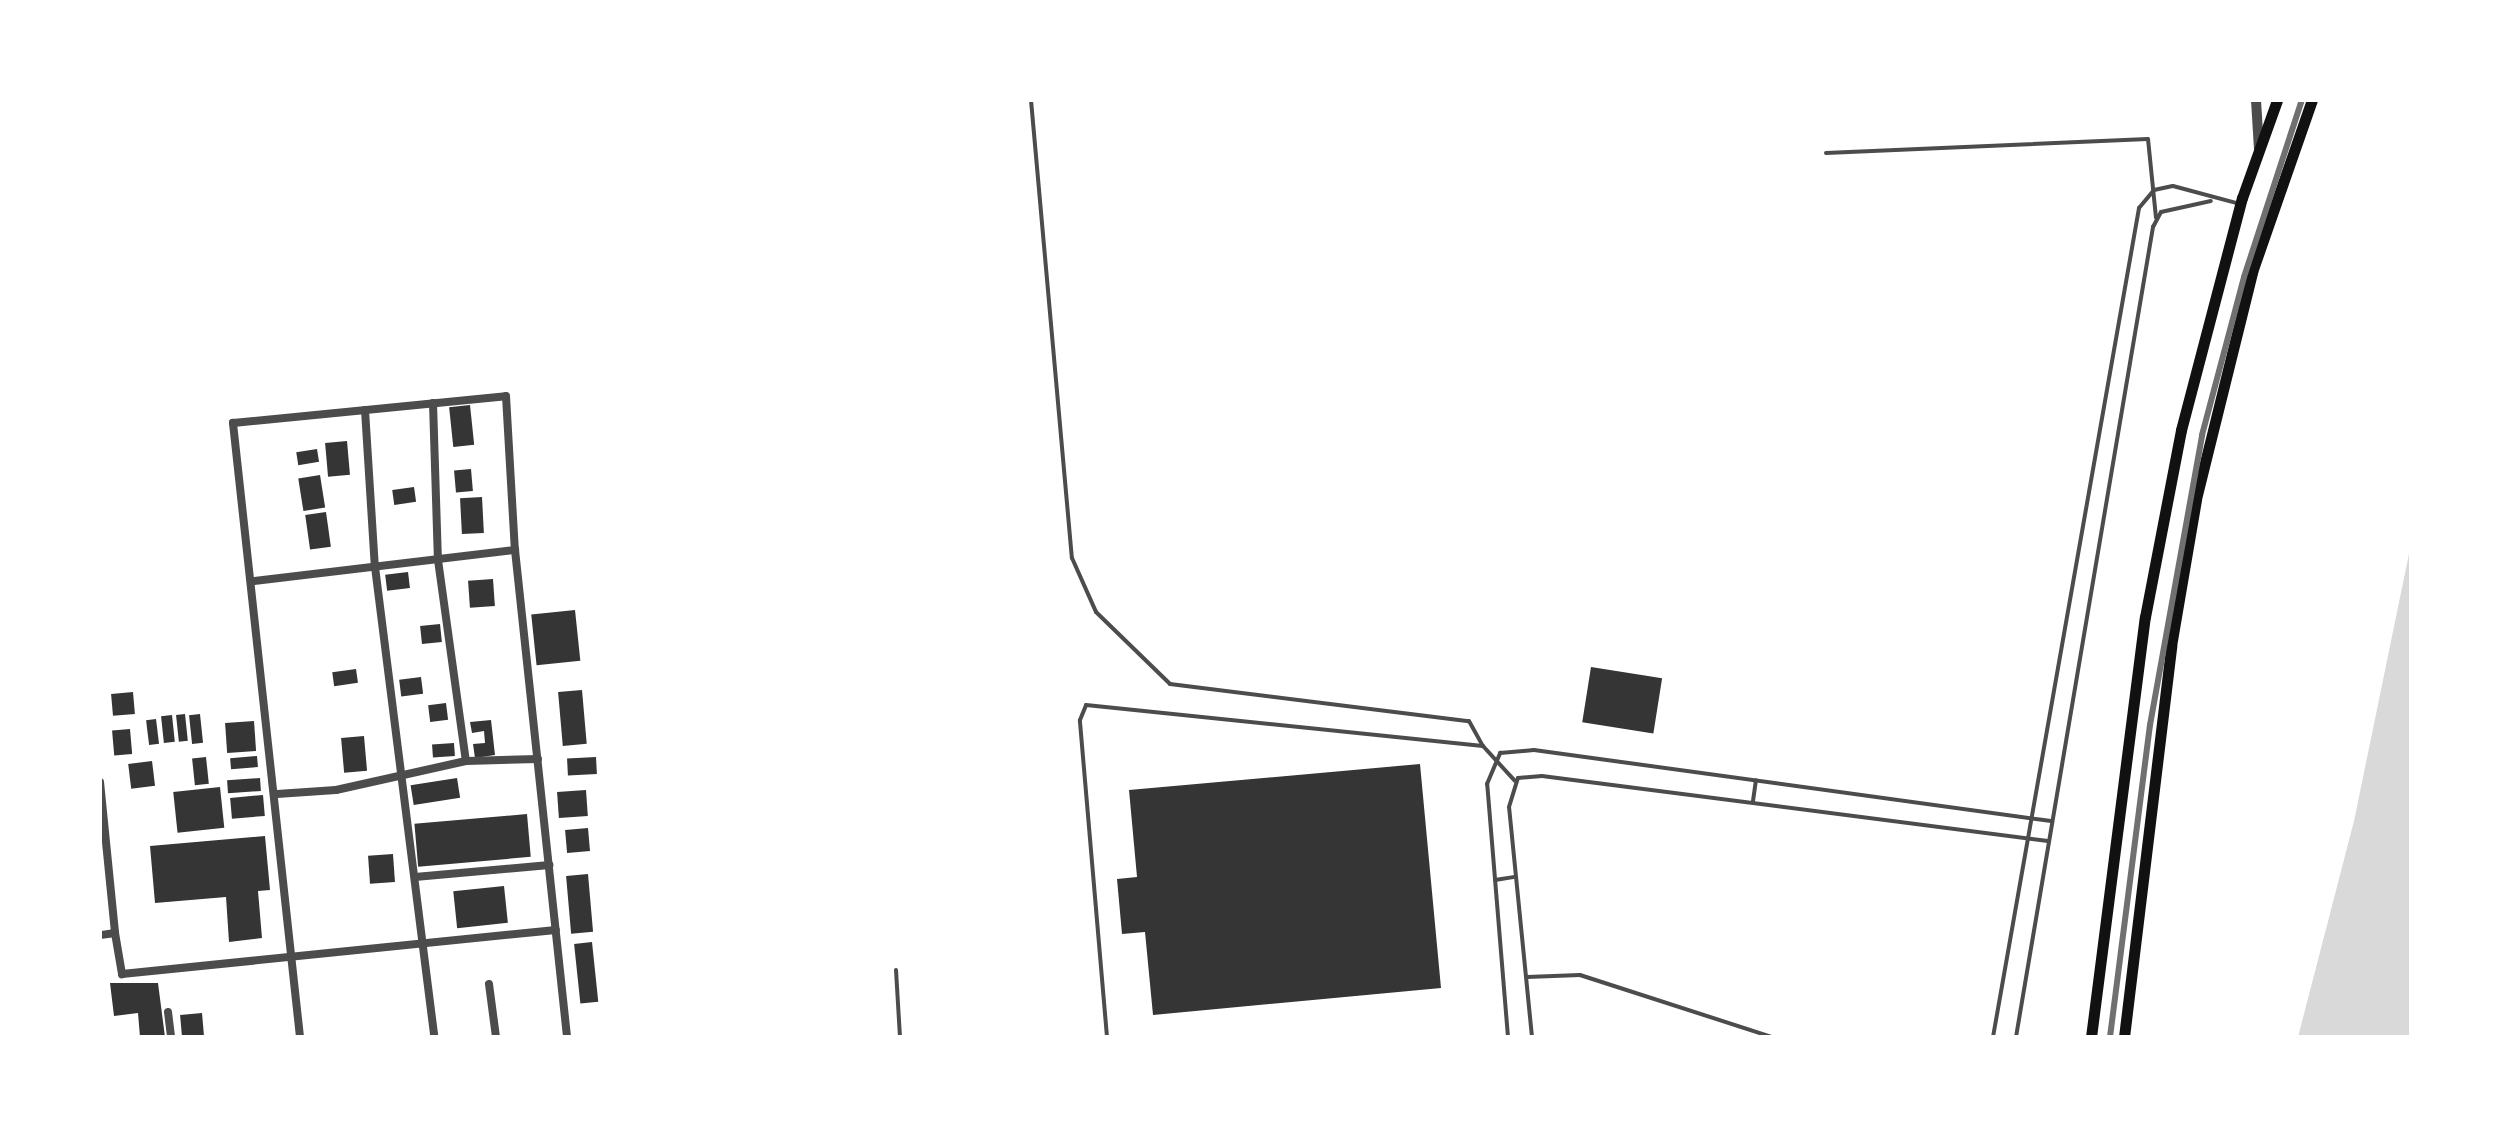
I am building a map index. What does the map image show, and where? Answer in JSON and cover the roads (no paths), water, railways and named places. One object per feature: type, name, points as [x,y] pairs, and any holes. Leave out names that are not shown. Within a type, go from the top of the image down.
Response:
[{"type":"main road","points":[[2092,1037],[2145,617],[2181,430],[2241,204],[2277,100]]},
{"type":"main road","points":[[2124,1037],[2171,646],[2196,500],[2252,272],[2312,100]]},
{"type":"street","points":[[2256,100],[2259,152]]},
{"type":"street","points":[[300,1037],[277,794],[261,708],[254,582],[233,423],[506,396],[516,550],[568,1037]]},
{"type":"street","points":[[433,403],[438,560],[466,761]]},
{"type":"street","points":[[365,410],[375,567],[434,1037]]},
{"type":"street","points":[[254,582],[516,550]]},
{"type":"street","points":[[277,794],[401,778],[466,761],[538,759]]},
{"type":"street","points":[[100,782],[120,974],[556,930]]},
{"type":"street","points":[[415,876],[549,865]]},
{"type":"street","points":[[100,934],[115,934]]},
{"type":"street","points":[[490,984],[496,1037]]},
{"type":"street","points":[[168,1012],[170,1037]]},
{"type":"lane","points":[[1031,100],[1072,558],[1096,612],[1170,684],[1469,720],[1483,746],[1496,756],[1515,782]]},
{"type":"lane","points":[[1826,154],[2148,139],[2156,218],[2016,1037]]},
{"type":"lane","points":[[1993,1037],[2134,226],[2154,190],[2173,186],[2211,201],[2241,204]]},
{"type":"lane","points":[[2156,218],[2211,201]]},
{"type":"lane","points":[[1107,1037],[1080,720],[1086,705],[1483,746]]},
{"type":"lane","points":[[1496,756],[1516,748],[2052,821]]},
{"type":"lane","points":[[1496,756],[1487,784],[1508,1037]]},
{"type":"lane","points":[[1515,782],[1542,776],[2048,841]]},
{"type":"lane","points":[[1752,803],[1756,780]]},
{"type":"lane","points":[[1515,782],[1508,807],[1532,1037]]},
{"type":"lane","points":[[1494,880],[1516,877]]},
{"type":"lane","points":[[896,970],[900,1037]]},
{"type":"lane","points":[[1526,977],[1580,975],[1772,1037]]},
{"type":"railway","points":[[2110,1037],[2150,725],[2202,435],[2244,277],[2302,100]]}]
